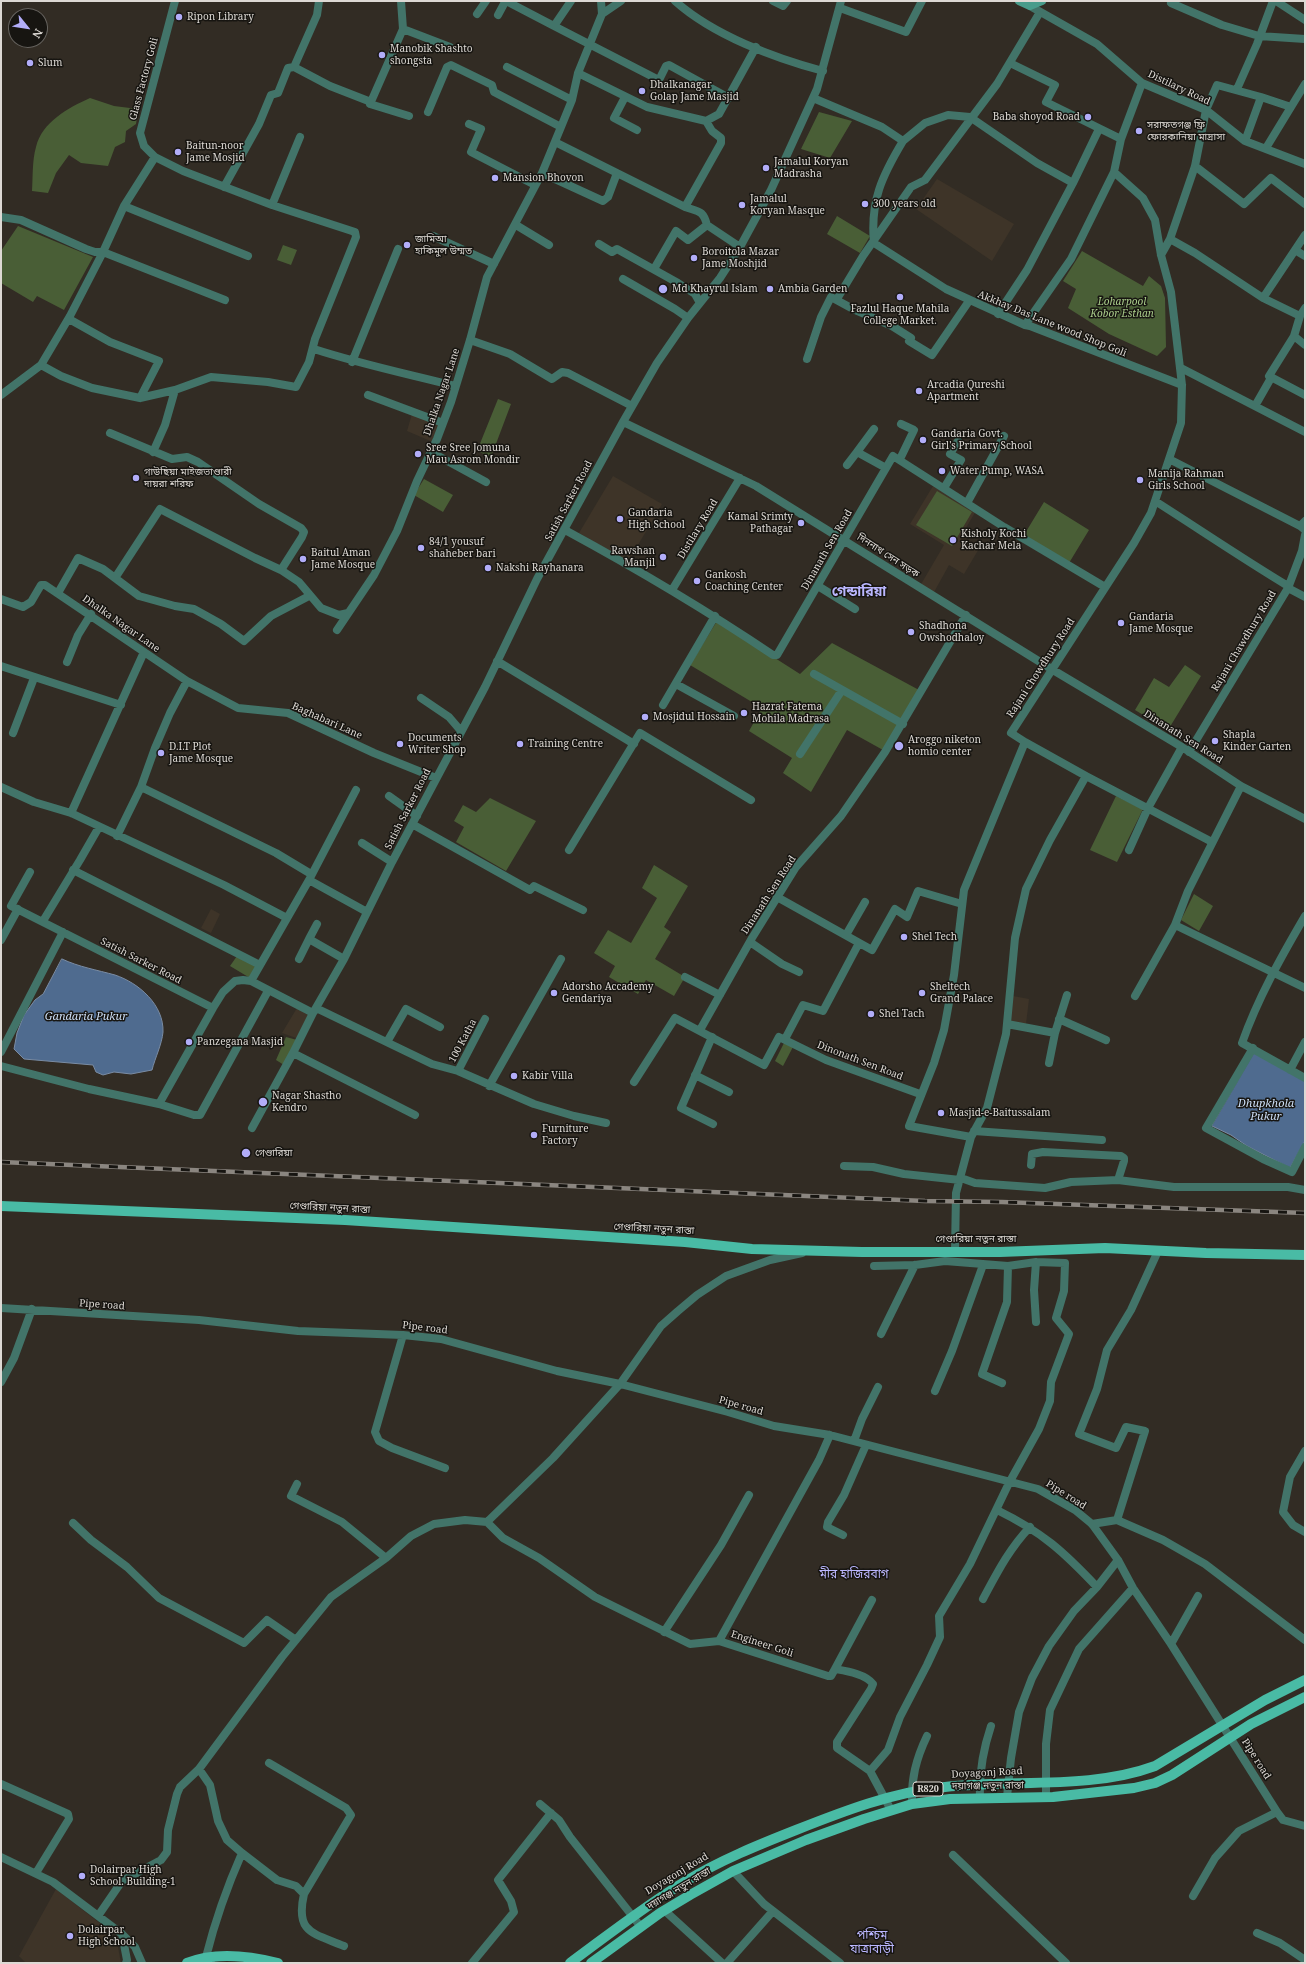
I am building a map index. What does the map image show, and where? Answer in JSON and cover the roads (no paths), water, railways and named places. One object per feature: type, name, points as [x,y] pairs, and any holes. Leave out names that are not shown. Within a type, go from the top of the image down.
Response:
[{"type":"main road","points":[[1019,1],[1030,6],[1042,1]]},
{"type":"main road","name":"গেণ্ডারিয়া নতুন রাস্তা","points":[[1,1206],[346,1220],[685,1242],[752,1249],[1000,1252],[1105,1248],[1305,1255]]},
{"type":"main road","name":"Doyagonj Road","points":[[570,1963],[633,1917],[688,1880],[728,1858],[809,1824],[885,1798],[912,1792],[944,1787],[1009,1782],[1046,1783],[1124,1776],[1140,1772],[1155,1766],[1265,1700],[1305,1680]]},
{"type":"main road","name":"দয়াগঞ্জ নতুন রাস্তা","points":[[591,1963],[664,1910],[733,1871],[806,1840],[912,1804],[950,1798],[1046,1797],[1134,1788],[1155,1783],[1172,1775],[1230,1737],[1305,1696]]},
{"type":"main road","points":[[187,1963],[209,1960],[253,1958],[278,1963]]},
{"type":"street","name":"Glass Factory Goli","points":[[155,157],[144,146],[140,133],[175,1]]},
{"type":"street","points":[[294,67],[317,15],[319,1]]},
{"type":"street","points":[[370,102],[403,29],[401,1]]},
{"type":"street","points":[[477,14],[486,1]]},
{"type":"street","points":[[554,26],[571,1]]},
{"type":"street","points":[[600,1],[602,14],[621,1]]},
{"type":"street","points":[[675,1],[737,41],[798,64],[823,71]]},
{"type":"street","points":[[773,1],[783,6],[787,1]]},
{"type":"street","points":[[841,4],[906,32],[922,1]]},
{"type":"street","points":[[1173,1],[1171,4],[1222,25],[1259,36],[1305,39]]},
{"type":"street","points":[[1237,89],[1274,1],[1305,20]]},
{"type":"street","points":[[498,15],[505,2],[508,2],[657,78],[660,78],[666,66],[669,65],[729,98]]},
{"type":"street","name":"Satish Sarker Road","points":[[252,1128],[294,1053],[314,1010],[344,959],[392,862],[497,661],[537,579],[623,422],[657,364],[688,318],[720,278],[740,246],[771,190],[813,98],[823,71],[841,4]]},
{"type":"street","name":"Distilary Road","points":[[1030,6],[1097,44],[1142,83],[1206,110],[1245,141],[1304,161]]},
{"type":"street","points":[[837,299],[911,187],[925,180],[970,117],[996,84],[1010,64],[1040,12]]},
{"type":"street","name":"Dhalka Nagar Lane","points":[[338,630],[374,575],[397,530],[431,452],[443,423],[470,340],[487,277],[516,225],[542,173],[572,100],[578,73],[602,14]]},
{"type":"street","points":[[403,29],[450,47]]},
{"type":"street","points":[[578,73],[647,107],[706,120],[719,114],[756,47]]},
{"type":"street","points":[[1010,64],[1055,85],[1046,102],[1121,140]]},
{"type":"street","points":[[428,112],[447,67],[451,65],[492,85],[494,92],[561,127]]},
{"type":"street","points":[[224,187],[259,124],[271,95],[278,93],[289,67],[294,67],[330,86],[370,102],[370,104],[409,116]]},
{"type":"street","points":[[507,67],[572,100]]},
{"type":"street","points":[[1025,325],[1071,259],[1114,172],[1121,140],[1142,83]]},
{"type":"street","points":[[1161,255],[1170,239],[1195,166],[1206,110],[1217,84],[1291,107]]},
{"type":"street","points":[[1266,148],[1305,84]]},
{"type":"street","points":[[625,97],[614,118],[637,130]]},
{"type":"street","points":[[1245,141],[1261,97]]},
{"type":"street","points":[[813,98],[882,127],[903,141]]},
{"type":"street","points":[[874,243],[872,224],[877,191],[886,170],[903,141],[925,123],[948,115],[970,117],[1037,163],[1073,183]]},
{"type":"street","points":[[686,207],[721,143],[721,138],[712,131],[706,120]]},
{"type":"street","points":[[469,124],[481,129],[471,152],[535,185]]},
{"type":"street","points":[[998,314],[1027,270],[1073,183],[1099,129]]},
{"type":"street","points":[[272,205],[300,137]]},
{"type":"street","points":[[555,142],[686,207],[704,214],[707,225],[740,246]]},
{"type":"street","points":[[1,395],[41,365],[69,319],[103,252],[124,206],[155,157],[183,172],[356,234],[315,339],[314,349],[296,388],[268,382],[211,377],[175,390],[140,398],[92,388],[61,376],[41,365]]},
{"type":"street","points":[[1195,166],[1244,204],[1271,178],[1305,204]]},
{"type":"street","name":"Rajani Chowdhury Road","points":[[1025,742],[1011,733],[1151,513],[1181,422],[1182,385],[1171,292],[1161,255],[1155,220],[1143,198],[1114,172]]},
{"type":"street","points":[[542,173],[603,201],[608,197],[617,173]]},
{"type":"street","points":[[124,206],[248,256]]},
{"type":"street","points":[[1,217],[21,220],[86,249],[95,252],[103,252],[225,300]]},
{"type":"street","points":[[516,225],[550,245]]},
{"type":"street","points":[[654,269],[676,232],[688,240],[707,225]]},
{"type":"street","points":[[1263,298],[1305,235]]},
{"type":"street","points":[[433,236],[494,264]]},
{"type":"street","points":[[1170,239],[1195,252],[1263,298],[1300,316]]},
{"type":"street","name":"Akkhay Das Lane wood Shop Goli","points":[[874,243],[946,289],[969,301],[1025,325],[1182,385]]},
{"type":"street","points":[[599,244],[612,252],[617,249],[654,269],[695,294],[700,303]]},
{"type":"street","points":[[352,362],[398,249]]},
{"type":"street","points":[[1296,250],[1305,256]]},
{"type":"street","points":[[623,279],[688,318]]},
{"type":"street","points":[[807,359],[824,311],[831,297],[853,309],[892,326],[911,338],[909,341],[932,355],[969,301]]},
{"type":"street","points":[[1305,308],[1300,316],[1294,336],[1269,376],[1305,395]]},
{"type":"street","points":[[69,319],[110,342],[159,361],[140,398]]},
{"type":"street","points":[[1294,336],[1305,346]]},
{"type":"street","points":[[470,340],[510,354],[552,379],[562,372],[568,373],[632,406]]},
{"type":"street","points":[[314,349],[352,362],[375,366],[455,386]]},
{"type":"street","points":[[1180,368],[1305,432]]},
{"type":"street","points":[[1255,406],[1272,378]]},
{"type":"street","points":[[153,452],[165,425],[175,390]]},
{"type":"street","points":[[368,396],[443,423]]},
{"type":"street","name":"দিননাথ সেন সড়ক","points":[[623,422],[756,486],[966,615],[1052,670]]},
{"type":"street","points":[[901,424],[914,430],[900,459],[1035,547],[1105,587]]},
{"type":"street","points":[[847,465],[874,429]]},
{"type":"street","points":[[110,433],[172,459],[187,457],[198,462],[259,504],[301,528],[304,532],[302,537],[281,570]]},
{"type":"street","points":[[967,503],[1004,436]]},
{"type":"street","points":[[944,488],[961,460],[950,454],[958,441]]},
{"type":"street","points":[[431,452],[486,482]]},
{"type":"street","points":[[857,452],[886,468]]},
{"type":"street","name":"Dinanath Sen Road","points":[[565,530],[634,567],[715,616],[773,655],[777,655],[893,456],[900,459]]},
{"type":"street","points":[[1169,459],[1303,526]]},
{"type":"street","name":"Distilary Road","points":[[672,590],[740,478]]},
{"type":"street","points":[[1155,500],[1229,548],[1246,561],[1305,597]]},
{"type":"street","points":[[115,578],[160,509],[281,570],[299,582],[321,608],[339,615],[348,614]]},
{"type":"street","name":"Rajani Chawdhury Road","points":[[1129,850],[1148,808],[1288,587],[1302,551],[1305,536]]},
{"type":"street","points":[[58,593],[78,558],[103,569],[139,596],[175,606],[194,609],[221,624],[243,640],[271,616],[310,596]]},
{"type":"street","name":"Dhalka Nagar Lane","points":[[1,599],[23,607],[27,606],[42,584],[91,614],[187,681]]},
{"type":"street","points":[[818,586],[855,609]]},
{"type":"street","points":[[67,662],[78,635],[91,614]]},
{"type":"street","name":"Dinanath Sen Road","points":[[700,1030],[750,942],[796,867],[852,801],[903,724],[966,615]]},
{"type":"street","points":[[663,705],[715,616]]},
{"type":"street","points":[[71,813],[144,652]]},
{"type":"street","points":[[497,661],[634,744]]},
{"type":"street","points":[[1,666],[120,705]]},
{"type":"street","name":"Dinanath Sen Road","points":[[1052,670],[1186,750],[1241,786],[1290,812],[1305,818]]},
{"type":"street","points":[[814,674],[903,724]]},
{"type":"street","points":[[13,733],[34,678]]},
{"type":"street","points":[[117,836],[141,787],[155,748],[187,681]]},
{"type":"street","name":"Baghabari Lane","points":[[187,681],[238,708],[288,714],[374,753],[436,778]]},
{"type":"street","points":[[676,684],[734,716]]},
{"type":"street","points":[[800,754],[842,690]]},
{"type":"street","points":[[422,698],[448,717],[461,731]]},
{"type":"street","points":[[569,850],[640,733],[751,800]]},
{"type":"street","points":[[1102,1140],[973,1134],[909,1126],[920,1094],[934,1062],[944,1030],[954,974],[964,890],[1025,742],[1086,776],[1212,842]]},
{"type":"street","points":[[955,1251],[956,1193],[973,1134],[986,1108],[1006,1034],[1015,938],[1026,889],[1050,840],[1086,776]]},
{"type":"street","points":[[1135,996],[1175,924],[1188,891],[1241,786]]},
{"type":"street","points":[[1,787],[34,802],[71,813],[117,836],[224,885],[287,918]]},
{"type":"street","points":[[141,787],[276,852],[310,877],[367,912]]},
{"type":"street","points":[[251,981],[310,877],[356,790]]},
{"type":"street","points":[[389,796],[417,816]]},
{"type":"street","points":[[412,824],[530,890],[534,886],[583,910]]},
{"type":"street","points":[[43,920],[99,827]]},
{"type":"street","points":[[362,843],[392,862]]},
{"type":"street","points":[[72,870],[260,965]]},
{"type":"street","points":[[1,940],[18,909],[11,905],[30,872]]},
{"type":"street","points":[[777,897],[872,950],[895,909],[907,916],[918,891],[962,904]]},
{"type":"street","points":[[846,935],[865,902]]},
{"type":"street","name":"Satish Sarker Road","points":[[18,909],[43,920],[63,932],[213,1008]]},
{"type":"street","points":[[1305,916],[1272,973],[1251,1016],[1242,1043],[1305,1078]]},
{"type":"street","points":[[299,959],[317,924]]},
{"type":"street","points":[[1175,924],[1305,988]]},
{"type":"street","points":[[1,1052],[63,932]]},
{"type":"street","points":[[309,939],[344,959]]},
{"type":"street","points":[[750,942],[782,964],[799,972]]},
{"type":"street","points":[[634,1082],[675,1018],[764,1064],[779,1037],[785,1039],[803,1005],[823,1011],[859,943]]},
{"type":"street","points":[[489,1086],[561,960]]},
{"type":"street","points":[[685,976],[720,995]]},
{"type":"street","points":[[160,1104],[223,992],[235,981],[243,980],[251,981],[268,991],[387,1042],[432,1064],[458,1071],[489,1086],[539,1106],[606,1123]]},
{"type":"street","points":[[1,1066],[89,1089],[160,1104],[194,1116],[200,1115],[268,991]]},
{"type":"street","points":[[1049,1062],[1055,1033],[1067,995]]},
{"type":"street","points":[[387,1042],[406,1009],[440,1027]]},
{"type":"street","name":"100 Katha","points":[[458,1071],[485,1019]]},
{"type":"street","points":[[1059,1020],[1106,1040]]},
{"type":"street","points":[[1007,1024],[1055,1033]]},
{"type":"street","points":[[712,1037],[681,1108],[713,1124]]},
{"type":"street","name":"Dinonath Sen Road","points":[[785,1039],[826,1060],[920,1094]]},
{"type":"street","points":[[1290,1070],[1305,1042]]},
{"type":"street","points":[[1253,1048],[1206,1128],[1263,1159],[1292,1172],[1305,1147]]},
{"type":"street","points":[[294,1053],[415,1115]]},
{"type":"street","points":[[695,1075],[729,1092]]},
{"type":"street","points":[[1031,1165],[1032,1154],[1043,1152],[1120,1156],[1124,1158],[1124,1160],[1118,1180]]},
{"type":"street","points":[[844,1166],[872,1167],[904,1174],[961,1179],[975,1183],[1045,1188],[1071,1182],[1118,1180],[1174,1187],[1288,1187],[1305,1190]]},
{"type":"street","points":[[98,1916],[122,1881],[161,1860],[167,1852],[168,1830],[180,1787],[199,1769],[296,1640],[331,1597],[386,1558],[411,1536],[434,1524],[464,1520],[487,1522],[553,1458],[620,1384],[661,1326],[697,1295],[726,1276],[748,1267],[813,1250]]},
{"type":"street","points":[[1117,1520],[1144,1431],[1126,1427],[1116,1448],[1079,1434],[1097,1389],[1107,1350],[1132,1310],[1158,1251]]},
{"type":"street","points":[[870,1771],[888,1750],[900,1716],[940,1637],[939,1616],[970,1564],[1009,1483],[1039,1429],[1050,1401],[1051,1382],[1070,1334],[1056,1318],[1064,1291],[1064,1263],[1036,1262],[1008,1266],[945,1261],[915,1265],[874,1266]]},
{"type":"street","points":[[1036,1262],[1034,1290],[1036,1322]]},
{"type":"street","points":[[881,1334],[915,1265]]},
{"type":"street","points":[[935,1391],[952,1351],[983,1265]]},
{"type":"street","points":[[1002,1383],[982,1374],[1007,1302],[1008,1266]]},
{"type":"street","name":"Pipe road","points":[[1,1308],[32,1309],[76,1314],[199,1320],[298,1331],[404,1335],[441,1339],[557,1371],[620,1384],[774,1426],[830,1435],[1009,1483],[1038,1489],[1074,1510],[1092,1524],[1118,1560],[1133,1588],[1171,1644],[1277,1812],[1283,1820],[1305,1826]]},
{"type":"street","points":[[1,1382],[14,1358],[32,1309]]},
{"type":"street","points":[[404,1335],[375,1432],[379,1441],[392,1448],[446,1468]]},
{"type":"street","points":[[854,1441],[862,1419],[878,1387]]},
{"type":"street","points":[[719,1641],[819,1460],[830,1435]]},
{"type":"street","points":[[843,1535],[827,1527],[828,1522],[844,1495],[866,1445]]},
{"type":"street","points":[[1305,1451],[1290,1477],[1283,1512],[1293,1526],[1305,1532]]},
{"type":"street","points":[[297,1484],[291,1496],[342,1522],[386,1558]]},
{"type":"street","points":[[664,1632],[721,1545],[749,1495]]},
{"type":"street","points":[[997,1510],[1030,1527],[1062,1551],[1097,1588]]},
{"type":"street","points":[[1092,1524],[1117,1520],[1163,1540],[1205,1564],[1305,1640]]},
{"type":"street","name":"Engineer Goli","points":[[487,1522],[503,1538],[539,1558],[595,1597],[690,1644],[719,1641],[828,1676],[831,1676],[835,1669],[848,1671],[870,1680],[873,1684],[837,1742],[837,1748],[870,1771],[891,1810]]},
{"type":"street","points":[[73,1523],[91,1540],[127,1567],[159,1598],[244,1643],[267,1620],[296,1640]]},
{"type":"street","points":[[983,1599],[1002,1561],[1015,1543],[1030,1527]]},
{"type":"street","points":[[1007,1797],[1011,1758],[1019,1712],[1032,1678],[1049,1646],[1074,1611],[1097,1588],[1118,1560]]},
{"type":"street","points":[[1046,1797],[1046,1744],[1050,1710],[1079,1649],[1133,1588]]},
{"type":"street","points":[[1171,1644],[1198,1596]]},
{"type":"street","points":[[835,1669],[872,1600]]},
{"type":"street","points":[[980,1797],[983,1748],[991,1726]]},
{"type":"street","points":[[912,1804],[915,1764],[927,1736]]},
{"type":"street","points":[[269,1763],[346,1808],[351,1814],[304,1894],[301,1907],[303,1924],[310,1932],[344,1946]]},
{"type":"street","points":[[199,1769],[210,1785],[218,1821],[227,1840],[277,1880],[296,1886],[304,1894]]},
{"type":"street","points":[[1,1784],[68,1814],[69,1819],[36,1874]]},
{"type":"street","points":[[540,1804],[559,1820],[570,1837],[641,1928]]},
{"type":"street","points":[[1193,1896],[1215,1858],[1239,1832],[1277,1812]]},
{"type":"street","points":[[472,1963],[475,1957],[514,1912],[511,1901],[498,1880],[551,1813]]},
{"type":"street","points":[[209,1960],[227,1888],[242,1853]]},
{"type":"street","points":[[953,1855],[1066,1963]]},
{"type":"street","points":[[1,1857],[62,1887],[122,1934],[135,1947],[142,1963]]},
{"type":"street","points":[[733,1871],[773,1911],[840,1963]]},
{"type":"street","points":[[664,1910],[722,1963]]},
{"type":"street","points":[[727,1963],[773,1911]]},
{"type":"street","points":[[1257,1933],[1280,1943],[1305,1960]]},
{"type":"street","points":[[122,1934],[127,1960],[126,1963]]},
{"type":"water","name":"Gandaria Pukur","points":[[62,959],[81,966],[115,975],[133,983],[155,1004],[162,1022],[163,1032],[152,1070],[131,1074],[114,1072],[103,1075],[96,1072],[93,1065],[24,1059],[14,1049],[17,1033],[24,1015],[35,1000],[43,994]]},
{"type":"water","name":"Dhupkhola Pukur","points":[[1254,1053],[1305,1080],[1305,1141],[1290,1168],[1212,1126]]},
{"type":"railway","points":[[1,1162],[925,1201],[1002,1202],[1305,1213]]},
{"type":"place","name":"Ripon Library","points":[[179,17]]},
{"type":"place","name":"Manobik Shashto shongsta","points":[[382,55]]},
{"type":"place","name":"Slum","points":[[30,63]]},
{"type":"place","name":"Dhalkanagar Golap Jame Masjid","points":[[642,91]]},
{"type":"place","name":"Baba shoyod Road","points":[[1088,117]]},
{"type":"place","name":"সরাফতগঞ্জ ফ্রি ফোরকানিয়া মাদ্রাসা","points":[[1139,131]]},
{"type":"place","name":"Baitun-noor Jame Mosjid","points":[[178,152]]},
{"type":"place","name":"Jamalul Koryan Madrasha","points":[[766,168]]},
{"type":"place","name":"Mansion Bhovon","points":[[495,178]]},
{"type":"place","name":"300 years old","points":[[865,204]]},
{"type":"place","name":"Jamalul Koryan Masque","points":[[742,205]]},
{"type":"place","name":"জামিআ হাকিমুল উম্মত","points":[[407,245]]},
{"type":"place","name":"Boroitola Mazar Jame Moshjid","points":[[694,258]]},
{"type":"place","name":"Md Khayrul Islam","points":[[663,289]]},
{"type":"place","name":"Ambia Garden","points":[[770,289]]},
{"type":"place","name":"Fazlul Haque Mahila College Market.","points":[[900,297]]},
{"type":"place","name":"Arcadia Qureshi Apartment","points":[[919,391]]},
{"type":"place","name":"Gandaria Govt. Girl's Primary School","points":[[923,440]]},
{"type":"place","name":"Sree Sree Jomuna Mau Asrom Mondir","points":[[418,454]]},
{"type":"place","name":"Water Pump, WASA","points":[[942,471]]},
{"type":"place","name":"গাউছিয়া মাইজভাণ্ডারী দায়রা শরিফ","points":[[136,478]]},
{"type":"place","name":"Manija Rahman Girls School","points":[[1140,480]]},
{"type":"place","name":"Gandaria High School","points":[[620,519]]},
{"type":"place","name":"Kamal Srimty Pathagar","points":[[801,523]]},
{"type":"place","name":"Kisholy Kochi Kachar Mela","points":[[953,540]]},
{"type":"place","name":"84/1 yousuf shaheber bari","points":[[421,548]]},
{"type":"place","name":"Rawshan Manjil","points":[[663,557]]},
{"type":"place","name":"Baitul Aman Jame Mosque","points":[[303,559]]},
{"type":"place","name":"Nakshi Rayhanara","points":[[488,568]]},
{"type":"place","name":"Gankosh Coaching Center","points":[[697,581]]},
{"type":"place","name":"Gandaria Jame Mosque","points":[[1121,623]]},
{"type":"place","name":"Shadhona Owshodhaloy","points":[[911,632]]},
{"type":"place","name":"Hazrat Fatema Mohila Madrasa","points":[[744,713]]},
{"type":"place","name":"Mosjidul Hossain","points":[[645,717]]},
{"type":"place","name":"Shapla Kinder Garten","points":[[1215,741]]},
{"type":"place","name":"Documents Writer Shop","points":[[400,744]]},
{"type":"place","name":"Training Centre","points":[[520,744]]},
{"type":"place","name":"Aroggo niketon homio center","points":[[899,746]]},
{"type":"place","name":"D.I.T Plot Jame Mosque","points":[[161,753]]},
{"type":"place","name":"Shel Tech","points":[[904,937]]},
{"type":"place","name":"Adorsho Accademy Gendariya","points":[[554,993]]},
{"type":"place","name":"Sheltech Grand Palace","points":[[922,993]]},
{"type":"place","name":"Shel Tach","points":[[871,1014]]},
{"type":"place","name":"Panzegana Masjid","points":[[189,1042]]},
{"type":"place","name":"Kabir Villa","points":[[514,1076]]},
{"type":"place","name":"Nagar Shastho Kendro","points":[[263,1102]]},
{"type":"place","name":"Masjid-e-Baitussalam","points":[[941,1113]]},
{"type":"place","name":"Furniture Factory","points":[[534,1135]]},
{"type":"place","name":"গেণ্ডারিয়া","points":[[246,1153]]},
{"type":"place","name":"Dolairpar High School. Building-1","points":[[82,1876]]},
{"type":"place","name":"Dolairpar High School","points":[[70,1936]]},
{"type":"district","name":"গেন্ডারিয়া","points":[[859,592]]},
{"type":"district","name":"মীর হাজিরবাগ","points":[[854,1575]]},
{"type":"district","name":"পশ্চিম যাত্রাবাড়ী","points":[[872,1943]]},
{"type":"park label","name":"Loharpool Kobor Esthan","points":[[1122,308]]}]
